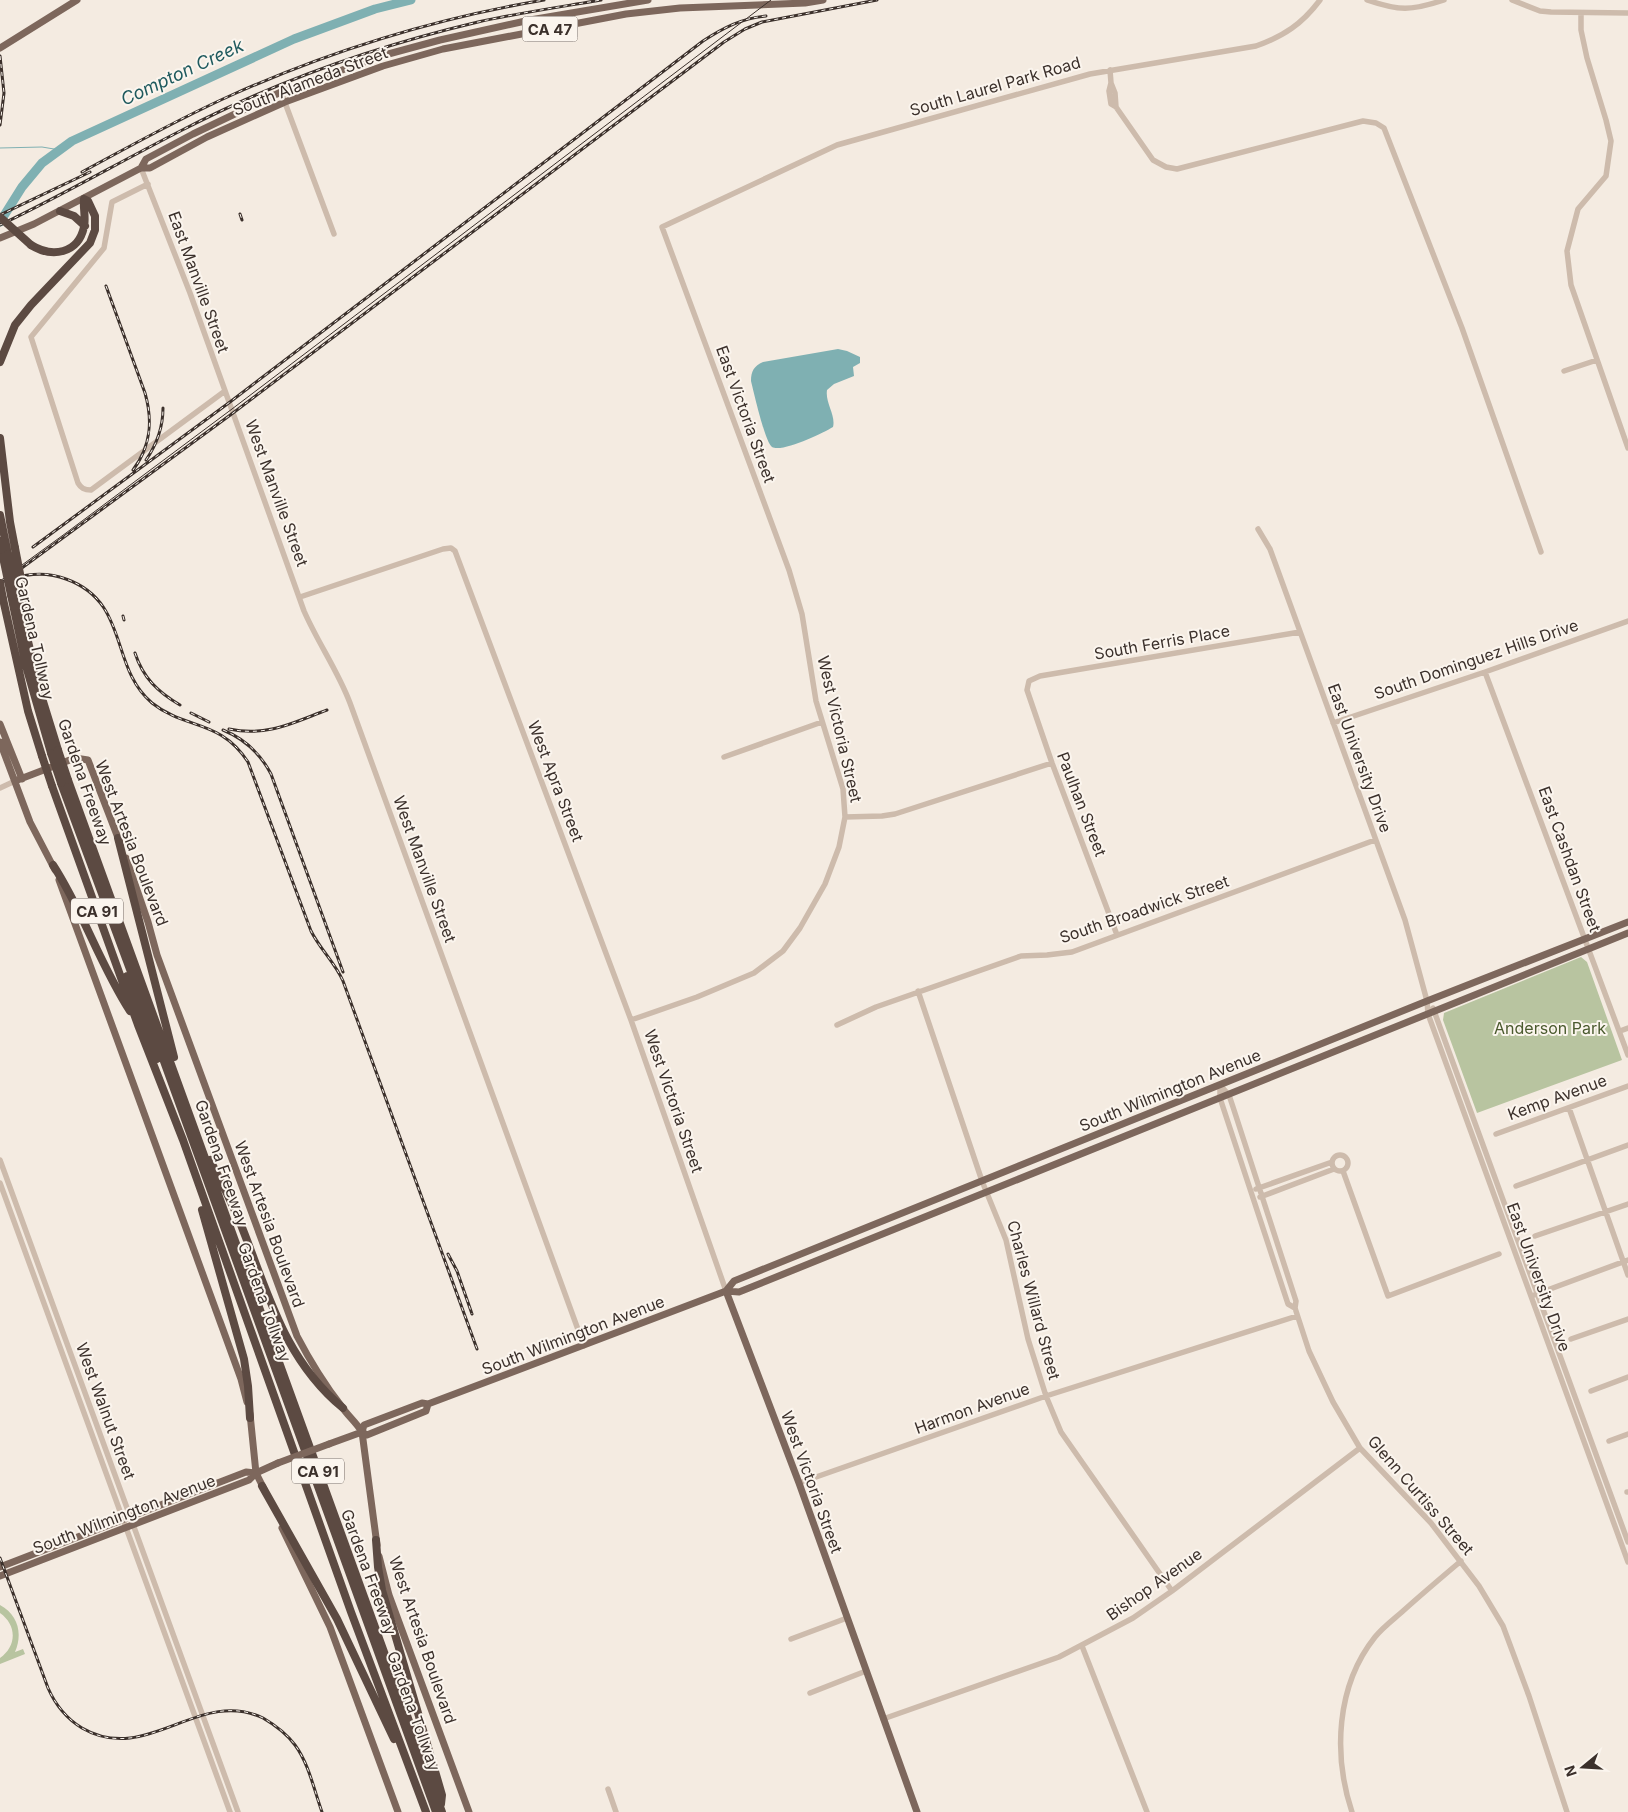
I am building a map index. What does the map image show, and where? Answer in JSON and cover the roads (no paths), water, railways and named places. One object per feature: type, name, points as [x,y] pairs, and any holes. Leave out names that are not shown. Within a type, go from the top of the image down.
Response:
[{"type":"highway","points":[[0,218],[38,249],[51,253],[65,251],[78,241],[85,226],[84,199]]},
{"type":"highway","points":[[0,362],[15,325],[31,305],[90,243],[95,230],[95,216],[88,201],[84,199]]},
{"type":"highway","points":[[60,211],[74,216],[85,226]]},
{"type":"highway","points":[[0,438],[10,522],[16,548],[13,594]]},
{"type":"highway","points":[[0,515],[6,555]]},
{"type":"highway","name":"Gardena Tollway","points":[[0,541],[6,555],[26,666],[54,752]]},
{"type":"highway","name":"Gardena Freeway","points":[[0,583],[26,605],[24,630],[54,752],[184,1098],[439,1811]]},
{"type":"highway","name":"Gardena Freeway","points":[[13,594],[24,694],[52,786],[138,1025],[183,1140],[351,1612],[426,1812]]},
{"type":"highway","name":"Gardena Tollway","points":[[64,781],[164,1062],[439,1811]]},
{"type":"highway","name":"Gardena Tollway","points":[[56,797],[64,801],[431,1812]]},
{"type":"highway","points":[[118,838],[184,1098]]},
{"type":"highway","points":[[53,865],[67,886],[116,989],[138,1025]]},
{"type":"highway","points":[[196,1134],[224,1187],[242,1227],[273,1309],[287,1340],[315,1383],[343,1408]]},
{"type":"highway","points":[[183,1140],[244,1359],[250,1418]]},
{"type":"highway","points":[[262,1486],[337,1619],[420,1796]]},
{"type":"highway","points":[[376,1540],[382,1590],[442,1794],[439,1811]]},
{"type":"main road","points":[[0,48],[77,0]]},
{"type":"main road","name":"South Alameda Street","points":[[141,168],[146,159],[281,92],[381,56],[440,40],[530,20],[648,0]]},
{"type":"main road","name":"South Alameda Street","points":[[0,238],[34,224],[141,168],[150,168],[207,137],[285,102],[383,66],[443,50],[626,14],[680,8],[805,3],[823,0]]},
{"type":"main road","points":[[484,30],[487,41]]},
{"type":"main road","points":[[0,724],[30,822],[53,865],[238,1370],[250,1418],[256,1473],[329,1623],[398,1812]]},
{"type":"main road","points":[[0,742],[18,780]]},
{"type":"main road","name":"West Artesia Boulevard","points":[[18,780],[75,758],[88,760],[136,884],[157,955],[297,1336],[310,1360],[362,1432],[376,1540],[390,1595],[468,1812]]},
{"type":"main road","name":"South Wilmington Avenue","points":[[726,1291],[734,1281],[1427,1001],[1628,922]]},
{"type":"main road","name":"South Wilmington Avenue","points":[[0,1576],[249,1480],[256,1473],[329,1444],[362,1432],[367,1435],[426,1412],[428,1404],[726,1291],[740,1292],[1628,933]]},
{"type":"main road","name":"West Victoria Street","points":[[726,1291],[799,1483],[866,1671]]},
{"type":"main road","name":"South Wilmington Avenue","points":[[0,1567],[246,1472],[256,1473]]},
{"type":"main road","points":[[866,1671],[917,1812]]},
{"type":"street","name":"South Laurel Park Road","points":[[679,220],[837,145],[1085,75],[1256,46],[1277,38],[1295,27],[1312,12],[1320,0]]},
{"type":"street","points":[[1367,0],[1382,6],[1404,9],[1417,8],[1444,0]]},
{"type":"street","points":[[1512,0],[1540,11],[1628,13]]},
{"type":"street","points":[[1580,13],[1586,58],[1611,141],[1606,176],[1578,210],[1567,251],[1571,285],[1628,448]]},
{"type":"street","points":[[1110,70],[1111,84],[1116,93],[1116,107],[1152,160],[1166,167],[1178,169],[1363,122],[1376,123],[1384,128],[1462,328],[1541,552]]},
{"type":"street","points":[[281,92],[334,234]]},
{"type":"street","name":"East Manville Street","points":[[141,168],[231,406]]},
{"type":"street","points":[[148,184],[112,202],[104,248],[31,337],[81,488],[90,490],[225,390]]},
{"type":"street","name":"East Victoria Street","points":[[679,220],[662,227],[789,570],[797,595],[804,629]]},
{"type":"street","points":[[1564,371],[1597,360]]},
{"type":"street","name":"West Manville Street","points":[[231,406],[309,623],[343,685],[350,703],[584,1346]]},
{"type":"street","name":"East University Drive","points":[[1258,529],[1270,549],[1406,924],[1427,1001],[1534,1295],[1628,1562]]},
{"type":"street","name":"West Apra Street","points":[[300,597],[443,549],[451,548],[455,551],[631,1020]]},
{"type":"street","name":"South Dominguez Hills Drive","points":[[1333,723],[1628,621]]},
{"type":"street","name":"West Victoria Street","points":[[726,1291],[631,1020],[694,998],[754,973],[784,951],[800,928],[825,884],[839,847],[845,817],[843,789],[816,701],[804,629]]},
{"type":"street","name":"South Ferris Place","points":[[1029,682],[1040,676],[1300,632]]},
{"type":"street","name":"East Cashdan Street","points":[[1485,672],[1628,1056]]},
{"type":"street","name":"Paulhan Street","points":[[1029,682],[1027,690],[1052,763],[1117,935]]},
{"type":"street","points":[[724,757],[822,722]]},
{"type":"street","points":[[845,817],[895,814],[1052,763]]},
{"type":"street","points":[[0,788],[18,780]]},
{"type":"street","name":"South Broadwick Street","points":[[837,1025],[876,1007],[918,991],[1021,956],[1072,952],[1375,840]]},
{"type":"street","name":"Charles Willard Street","points":[[918,991],[982,1181],[1006,1240],[1028,1340],[1046,1396],[1061,1432],[1172,1591]]},
{"type":"street","points":[[1620,1031],[1628,1028]]},
{"type":"street","name":"Glenn Curtiss Street","points":[[1220,1085],[1229,1095],[1296,1301],[1297,1316],[1309,1351],[1329,1395],[1360,1448],[1431,1523],[1479,1586],[1503,1626],[1568,1812]]},
{"type":"street","name":"Glenn Curtiss Street","points":[[1220,1085],[1220,1098],[1288,1304],[1295,1308]]},
{"type":"street","name":"Kemp Avenue","points":[[1496,1134],[1628,1086]]},
{"type":"street","points":[[1569,1108],[1625,1261],[1628,1275]]},
{"type":"street","points":[[1516,1186],[1628,1145]]},
{"type":"street","points":[[1344,1156],[1348,1160],[1348,1167],[1343,1171],[1339,1172],[1333,1166],[1334,1157],[1344,1156]]},
{"type":"street","name":"West Walnut Street","points":[[0,1160],[108,1455],[129,1527],[230,1812]]},
{"type":"street","points":[[1251,1191],[1333,1166]]},
{"type":"street","points":[[1254,1200],[1333,1166]]},
{"type":"street","points":[[1343,1171],[1388,1296],[1499,1254]]},
{"type":"street","name":"West Walnut Street","points":[[0,1184],[100,1458],[126,1518]]},
{"type":"street","points":[[4,1195],[12,1192]]},
{"type":"street","points":[[1535,1236],[1628,1204]]},
{"type":"street","points":[[1534,1295],[1625,1261]]},
{"type":"street","name":"East University Drive","points":[[1534,1295],[1628,1542]]},
{"type":"street","name":"Harmon Avenue","points":[[799,1483],[1046,1396],[1297,1316]]},
{"type":"street","points":[[1571,1339],[1628,1319]]},
{"type":"street","points":[[60,1348],[67,1345]]},
{"type":"street","points":[[67,1368],[75,1365]]},
{"type":"street","points":[[1592,1392],[1628,1377]]},
{"type":"street","points":[[75,1390],[83,1388]]},
{"type":"street","points":[[84,1415],[92,1412]]},
{"type":"street","points":[[91,1434],[99,1431]]},
{"type":"street","points":[[1609,1441],[1628,1434]]},
{"type":"street","name":"Bishop Avenue","points":[[883,1719],[1059,1657],[1134,1618],[1360,1448]]},
{"type":"street","points":[[100,1458],[108,1455]]},
{"type":"street","name":"West Walnut Street","points":[[129,1527],[238,1812]]},
{"type":"street","points":[[1352,1812],[1345,1792],[1342,1768],[1341,1733],[1346,1691],[1356,1669],[1376,1636],[1461,1561]]},
{"type":"street","points":[[791,1639],[847,1618]]},
{"type":"street","points":[[1082,1646],[1147,1812]]},
{"type":"street","points":[[810,1693],[866,1671]]},
{"type":"street","points":[[608,1789],[616,1812]]},
{"type":"water","points":[[838,349],[860,357],[860,363],[853,367],[854,376],[834,384],[827,390],[834,422],[833,427],[793,445],[772,447],[763,427],[751,381],[754,369],[763,362]]},
{"type":"waterway","name":"Compton Creek","points":[[0,222],[22,187],[42,163],[72,141],[294,39],[375,9],[411,0]]},
{"type":"waterway","points":[[0,148],[42,147],[60,150]]},
{"type":"tram line","points":[[0,581],[232,409],[771,0]]},
{"type":"railway","points":[[82,172],[215,103],[309,63],[425,26],[504,7],[544,0]]},
{"type":"railway","points":[[0,225],[223,110],[310,73],[393,45],[450,29],[509,16],[601,0]]},
{"type":"railway","points":[[0,584],[233,413],[724,42],[745,29],[762,22],[877,0]]},
{"type":"railway","points":[[33,547],[230,402],[703,41],[733,24],[766,16]]},
{"type":"railway","points":[[0,56],[4,93],[0,125]]},
{"type":"railway","points":[[0,215],[90,172]]},
{"type":"railway","points":[[240,214],[242,220]]},
{"type":"railway","points":[[106,286],[148,403],[149,433],[147,442],[144,452],[133,470]]},
{"type":"railway","points":[[146,460],[159,435],[163,408]]},
{"type":"railway","points":[[13,578],[33,574],[53,575],[86,589],[100,603],[110,619],[129,672],[139,688],[152,703],[177,718],[202,726],[226,738],[248,762],[311,931],[343,981],[477,1349]]},
{"type":"railway","points":[[123,616],[124,620]]},
{"type":"railway","points":[[135,653],[142,670],[152,684],[180,705]]},
{"type":"railway","points":[[229,729],[243,731],[267,730],[291,724],[327,710]]},
{"type":"railway","points":[[191,713],[209,722]]},
{"type":"railway","points":[[223,730],[245,742],[262,760],[271,774],[343,972]]},
{"type":"railway","points":[[448,1254],[457,1271],[472,1314]]},
{"type":"railway","points":[[0,1558],[48,1688],[54,1700],[71,1720],[82,1728],[106,1737],[129,1738],[217,1712],[240,1711],[263,1718],[284,1733],[300,1752],[308,1769],[322,1812]]},
{"type":"park label","name":"Anderson Park","points":[[1550,1028]]}]
